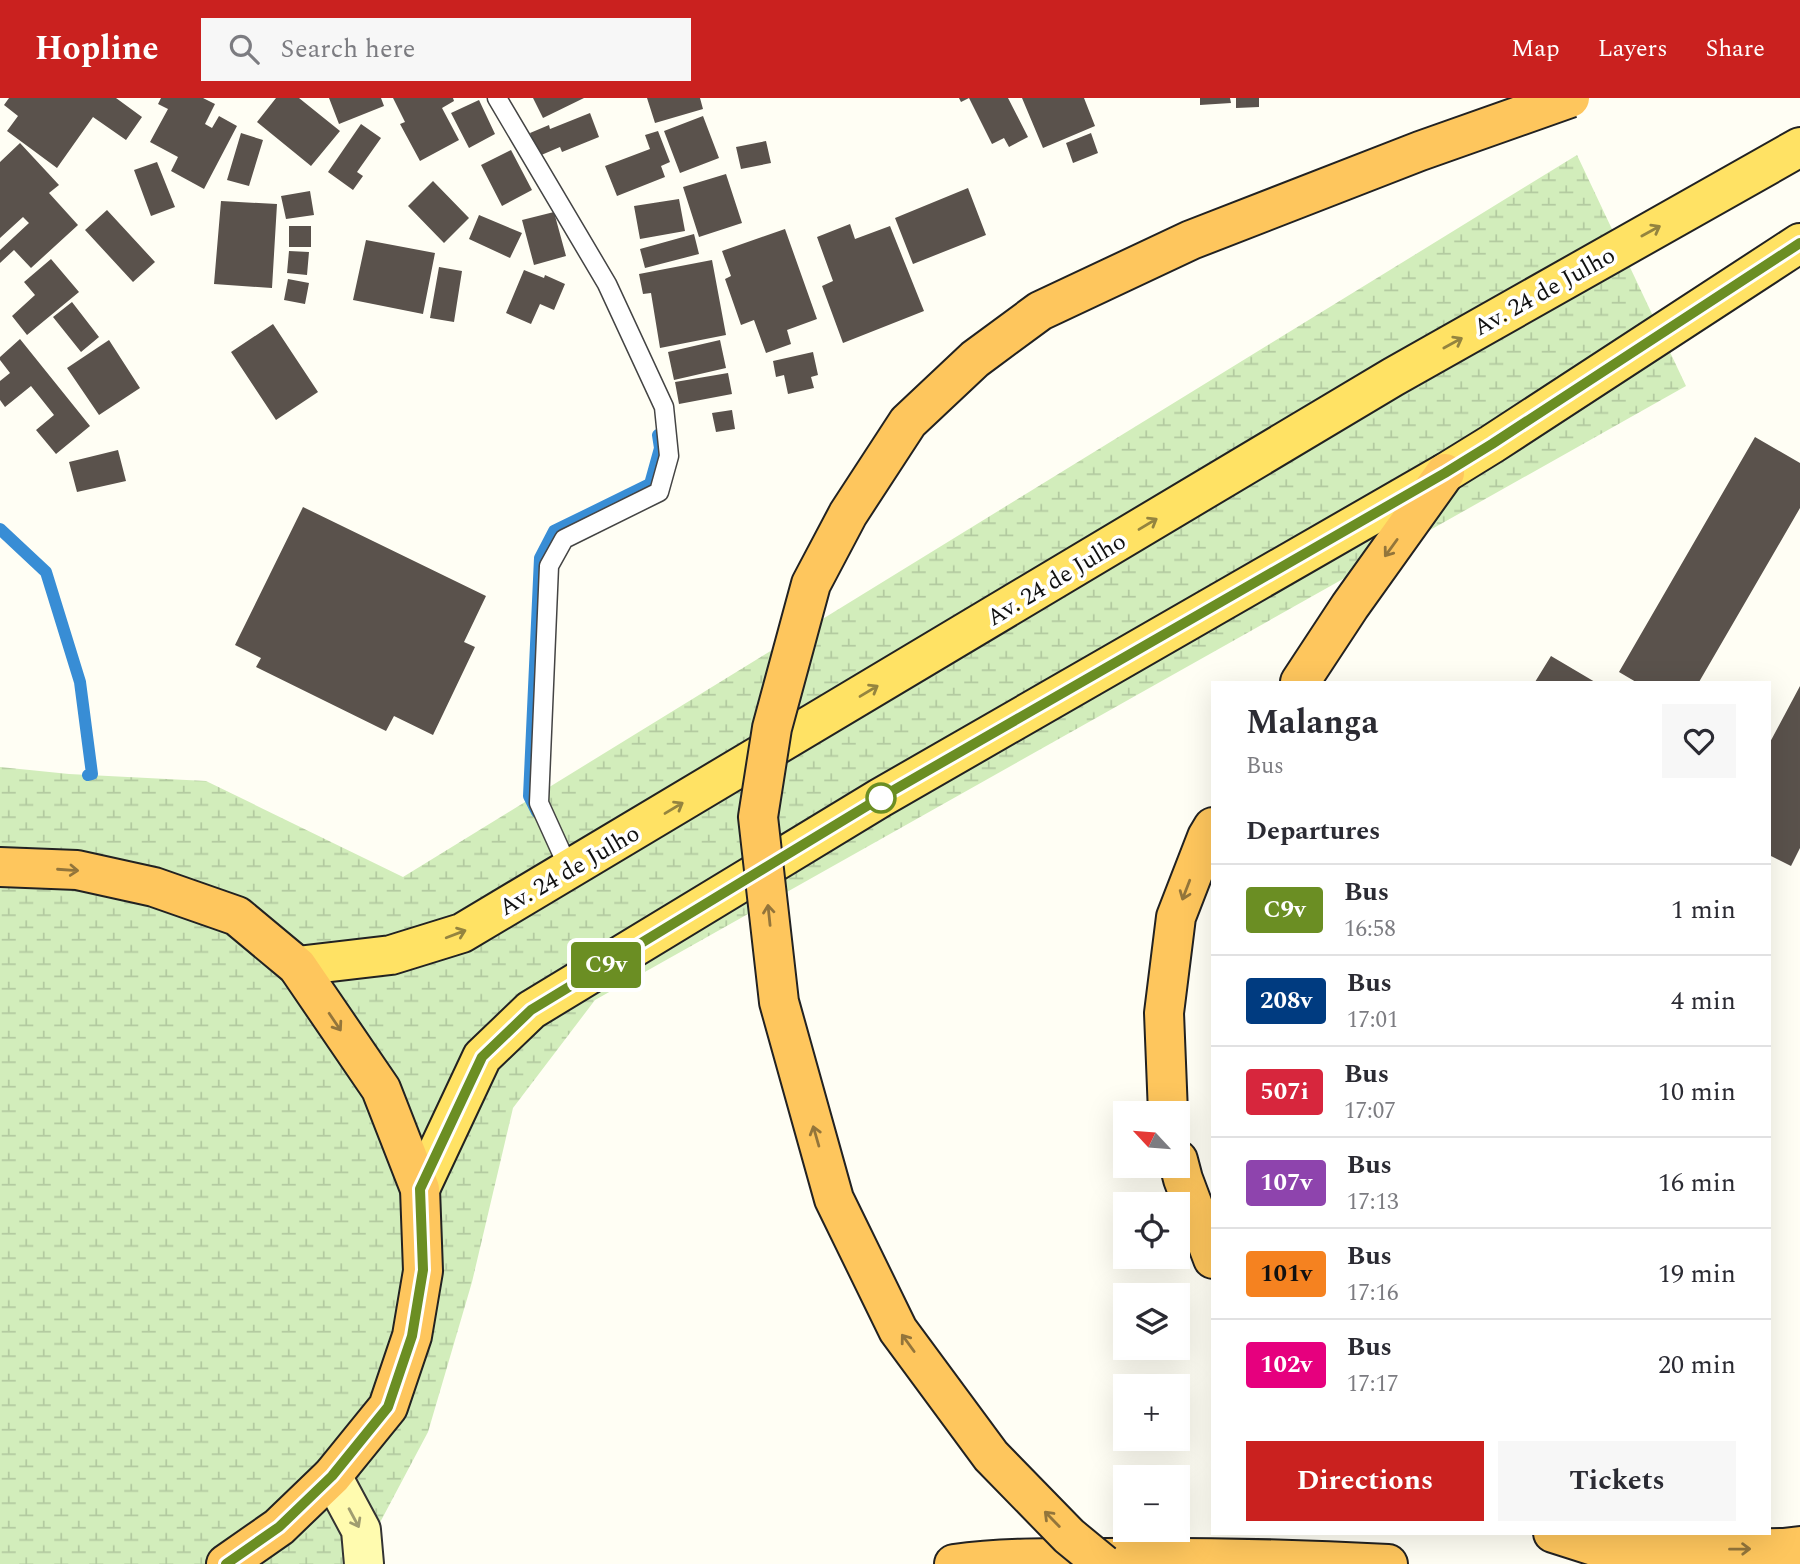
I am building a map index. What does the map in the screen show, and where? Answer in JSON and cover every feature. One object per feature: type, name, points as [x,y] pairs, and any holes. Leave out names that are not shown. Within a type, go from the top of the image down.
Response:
[{"type":"highway","points":[[1103,1564],[1069,1536],[991,1455],[898,1330],[834,1199],[779,1002],[758,817],[772,728],[811,584],[848,514],[908,422],[975,359],[1040,311],[1204,235],[1420,151],[1570,98]]},
{"type":"highway","points":[[1301,681],[1350,606],[1445,473]]},
{"type":"highway","points":[[1168,1101],[1164,1013],[1176,917],[1211,830]]},
{"type":"highway","points":[[0,867],[77,870],[154,887],[237,916],[297,966],[381,1089],[420,1189],[423,1270],[412,1336],[388,1407],[332,1476],[279,1527],[226,1564]]},
{"type":"highway","points":[[1182,1178],[1211,1254]]},
{"type":"highway","points":[[1559,1535],[1594,1546],[1680,1550],[1800,1546]]},
{"type":"highway","points":[[1589,1564],[1680,1550]]},
{"type":"highway","points":[[954,1564],[989,1559],[1191,1557],[1388,1564]]},
{"type":"main road","name":"Av. 24 de Julho","points":[[297,966],[391,955],[462,933],[1393,377],[1800,147]]},
{"type":"main road","points":[[420,1189],[482,1057],[531,1010],[880,798],[1445,473],[1800,243]]},
{"type":"main road","points":[[332,1476],[361,1530],[364,1564]]},
{"type":"lane","points":[[497,98],[607,284],[664,407],[669,456],[659,492],[564,538],[549,566],[539,803],[569,869]]},
{"type":"green space","points":[[1577,155],[1686,386],[595,1000],[513,1108],[472,1282],[428,1432],[358,1564],[0,1564],[0,767],[69,774],[206,781],[403,877]]},
{"type":"building","points":[[9,98],[116,98],[142,117],[126,140],[93,117],[57,168],[7,131],[18,116],[4,105]]},
{"type":"building","points":[[161,98],[203,98],[215,104],[205,124],[212,128],[219,116],[237,126],[204,189],[171,171],[178,157],[150,142],[168,109],[158,104]]},
{"type":"building","points":[[276,98],[299,98],[340,131],[311,166],[257,122]]},
{"type":"building","points":[[329,98],[381,98],[384,106],[339,124]]},
{"type":"building","points":[[393,98],[453,98],[454,101],[442,108],[459,140],[420,161],[400,124],[405,122]]},
{"type":"building","points":[[533,98],[584,98],[543,118]]},
{"type":"building","points":[[647,98],[700,98],[703,109],[655,123]]},
{"type":"building","points":[[969,98],[1008,98],[1028,137],[1009,147],[1004,138],[992,144]]},
{"type":"building","points":[[1022,98],[1084,98],[1095,126],[1043,148]]},
{"type":"building","points":[[1200,98],[1230,98],[1231,103],[1200,105]]},
{"type":"building","points":[[1236,98],[1259,98],[1259,107],[1236,108]]},
{"type":"building","points":[[479,100],[495,134],[469,148],[451,113]]},
{"type":"building","points":[[590,113],[599,137],[562,152],[560,147],[539,156],[530,133],[549,125],[550,129]]},
{"type":"building","points":[[703,116],[719,158],[680,173],[664,131]]},
{"type":"building","points":[[361,124],[381,138],[357,172],[363,176],[353,190],[328,172]]},
{"type":"building","points":[[658,131],[670,162],[661,166],[665,177],[617,196],[605,166],[650,149],[645,135]]},
{"type":"building","points":[[241,133],[263,140],[249,186],[227,180]]},
{"type":"building","points":[[1091,133],[1098,153],[1073,163],[1066,143]]},
{"type":"building","points":[[766,141],[771,163],[741,169],[736,147]]},
{"type":"building","points":[[20,143],[59,185],[49,193],[78,225],[31,268],[14,250],[0,263],[0,250],[29,223],[23,217],[0,238],[0,162]]},
{"type":"building","points":[[511,150],[532,190],[502,206],[481,165]]},
{"type":"building","points":[[157,162],[175,207],[151,216],[134,170]]},
{"type":"building","points":[[726,174],[742,223],[699,237],[683,187]]},
{"type":"building","points":[[433,181],[469,218],[444,243],[408,206]]},
{"type":"building","points":[[968,188],[986,235],[913,264],[895,218]]},
{"type":"building","points":[[310,191],[314,215],[286,219],[281,196]]},
{"type":"building","points":[[679,199],[685,231],[640,239],[634,206]]},
{"type":"building","points":[[221,201],[277,204],[272,288],[214,284]]},
{"type":"building","points":[[107,210],[155,262],[133,282],[85,230]]},
{"type":"building","points":[[554,212],[566,256],[534,265],[522,220]]},
{"type":"building","points":[[479,215],[522,233],[510,258],[469,239]]},
{"type":"building","points":[[850,224],[855,239],[890,226],[924,311],[843,343],[822,286],[833,281],[817,237]]},
{"type":"building","points":[[289,226],[311,226],[311,247],[289,247]]},
{"type":"building","points":[[785,229],[817,319],[787,330],[791,344],[766,353],[754,320],[741,325],[725,279],[731,276],[722,251]]},
{"type":"building","points":[[694,234],[699,254],[645,268],[640,249]]},
{"type":"building","points":[[366,240],[435,253],[423,314],[353,300]]},
{"type":"building","points":[[289,251],[309,252],[307,275],[287,273]]},
{"type":"building","points":[[51,259],[79,292],[27,335],[12,316],[35,295],[24,282]]},
{"type":"building","points":[[712,260],[726,335],[660,348],[651,293],[643,294],[639,274]]},
{"type":"building","points":[[439,267],[462,271],[454,322],[430,318]]},
{"type":"building","points":[[524,270],[565,284],[554,310],[540,304],[531,324],[506,313]]},
{"type":"building","points":[[288,279],[309,283],[305,304],[284,300]]},
{"type":"building","points":[[72,302],[99,337],[81,352],[53,317]]},
{"type":"building","points":[[273,324],[318,392],[276,420],[231,352]]},
{"type":"building","points":[[20,339],[90,426],[56,454],[36,430],[54,415],[31,386],[5,407],[0,400],[0,381],[10,373],[0,357]]},
{"type":"building","points":[[109,340],[140,388],[99,415],[67,368]]},
{"type":"building","points":[[720,340],[726,368],[674,380],[668,352]]},
{"type":"building","points":[[813,352],[818,375],[811,377],[814,388],[788,394],[784,375],[776,377],[773,361]]},
{"type":"building","points":[[728,373],[732,394],[679,404],[675,382]]},
{"type":"building","points":[[732,410],[735,429],[716,432],[712,413]]},
{"type":"building","points":[[1755,437],[1800,463],[1800,508],[1700,681],[1634,681],[1619,672]]},
{"type":"building","points":[[118,450],[126,481],[77,492],[69,462]]},
{"type":"building","points":[[303,507],[486,596],[464,642],[475,647],[433,735],[394,716],[386,731],[256,667],[261,658],[235,645]]},
{"type":"building","points":[[1551,656],[1593,681],[1536,681]]},
{"type":"building","points":[[1800,686],[1800,848],[1791,866],[1771,856],[1771,740]]},
{"type":"waterway","points":[[537,812],[529,796],[540,558],[554,531],[650,484],[660,448],[658,435]]},
{"type":"waterway","points":[[0,529],[46,572],[80,682],[92,774],[88,775]]},
{"type":"bus line","name":"C9v","points":[[226,1564],[279,1527],[332,1476],[388,1407],[412,1336],[423,1270],[420,1189],[482,1057],[531,1010],[880,798],[1445,473],[1800,243]]}]
